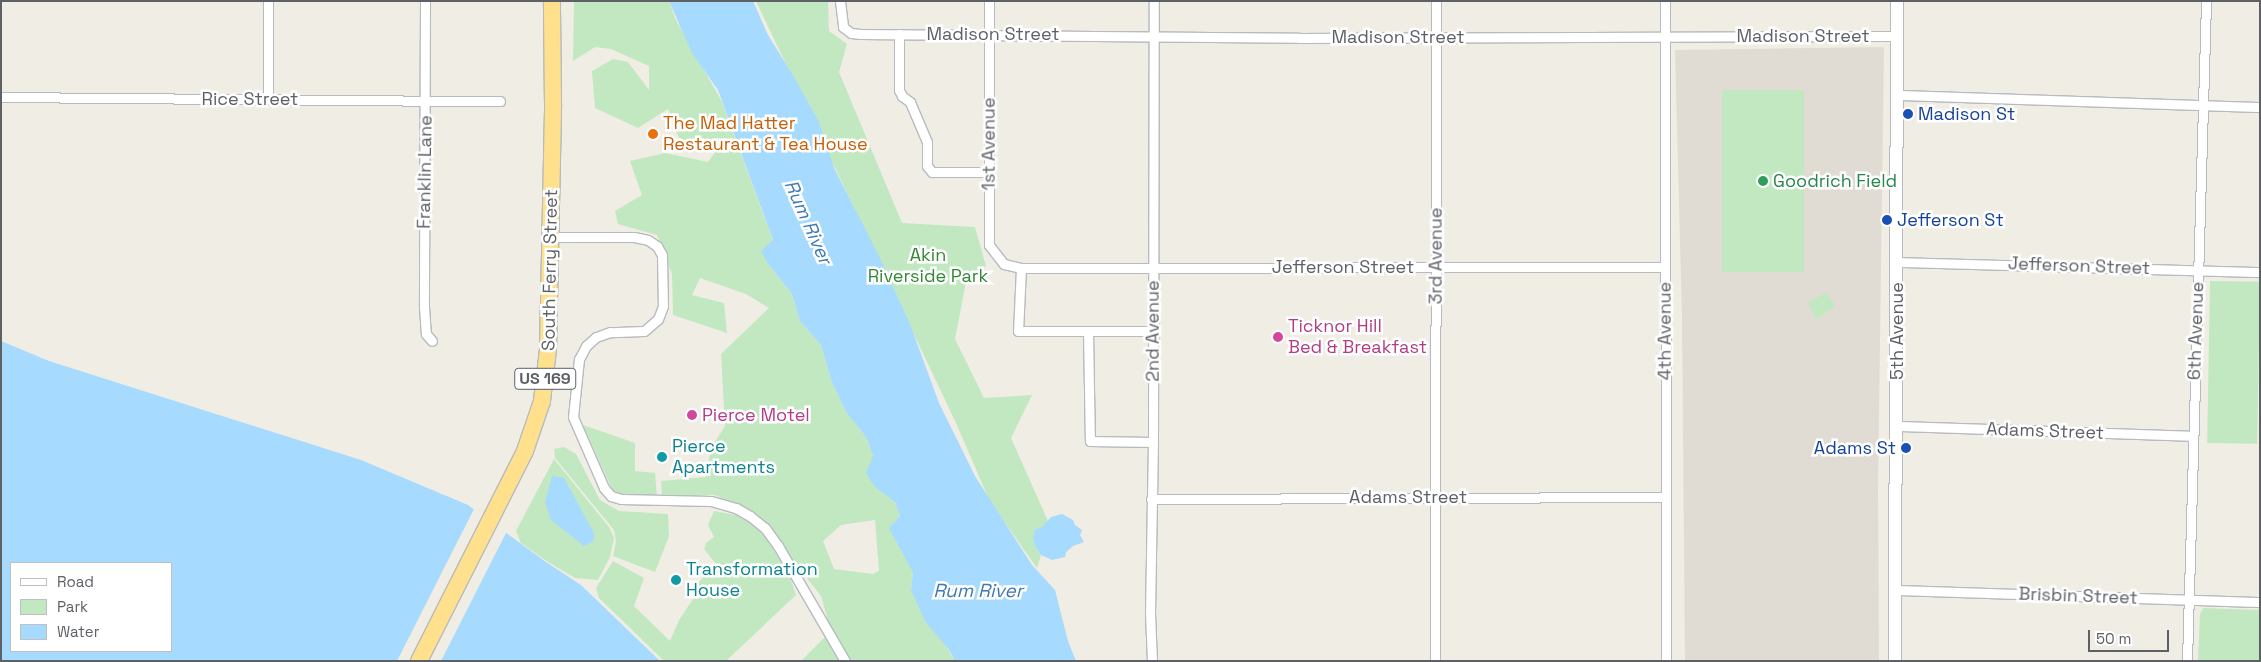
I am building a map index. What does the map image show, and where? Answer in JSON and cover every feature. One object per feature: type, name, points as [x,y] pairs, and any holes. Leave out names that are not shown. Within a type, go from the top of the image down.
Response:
[{"type":"highway","name":"South Ferry Street","points":[[419,661],[525,451],[542,401],[548,349],[551,237],[552,1]]},
{"type":"main road","name":"5th Avenue","points":[[1895,661],[1898,262],[1897,1]]},
{"type":"street","points":[[268,1],[268,98]]},
{"type":"street","name":"Franklin Lane","points":[[425,1],[424,307],[426,334],[432,341]]},
{"type":"street","name":"Madison Street","points":[[840,1],[842,27],[851,33],[1436,37],[1897,36]]},
{"type":"street","name":"1st Avenue","points":[[989,1],[989,245],[1004,264],[1021,268]]},
{"type":"street","name":"2nd Avenue","points":[[1152,661],[1150,613],[1153,442],[1154,1]]},
{"type":"street","name":"3rd Avenue","points":[[1435,661],[1436,1]]},
{"type":"street","name":"4th Avenue","points":[[1665,1],[1664,497],[1666,661]]},
{"type":"street","name":"6th Avenue","points":[[2187,661],[2206,1]]},
{"type":"street","points":[[899,34],[899,90],[902,96],[910,102],[927,142],[927,166],[932,172],[989,172]]},
{"type":"street","points":[[1898,95],[2260,107]]},
{"type":"street","name":"Rice Street","points":[[1,97],[500,101]]},
{"type":"street","points":[[551,237],[634,237],[648,240],[657,246],[662,255],[662,306],[658,319],[644,331],[610,332],[596,338],[586,346],[579,359],[573,418],[604,488],[611,496],[620,500],[711,500],[736,508],[750,516],[765,528],[778,546],[845,661]]},
{"type":"street","name":"Jefferson Street","points":[[1898,262],[2260,272]]},
{"type":"street","name":"Jefferson Street","points":[[1021,268],[1665,267]]},
{"type":"street","points":[[1021,268],[1018,331],[1153,331]]},
{"type":"street","points":[[1088,331],[1090,442],[1153,442]]},
{"type":"street","name":"Adams Street","points":[[1897,426],[2193,436]]},
{"type":"street","name":"Adams Street","points":[[1151,498],[1664,497]]},
{"type":"street","name":"Brisbin Street","points":[[1895,590],[2260,602]]},
{"type":"shaded area","points":[[1884,47],[1878,489],[1879,661],[1685,661],[1682,317],[1675,50]]},
{"type":"green space","points":[[574,1],[669,1],[675,18],[722,102],[773,241],[769,265],[792,294],[800,321],[821,345],[831,380],[846,412],[866,437],[873,456],[875,487],[895,502],[900,516],[890,528],[913,573],[911,590],[955,661],[801,661],[831,631],[821,596],[756,513],[714,495],[662,495],[661,481],[706,477],[711,448],[725,426],[721,354],[769,308],[746,294],[700,278],[692,295],[724,303],[727,333],[673,315],[672,274],[657,235],[618,224],[615,211],[642,195],[630,161],[665,153],[708,162],[716,151],[679,138],[668,109],[638,128],[595,108],[592,71],[613,59],[628,62],[649,90],[649,66],[611,49],[595,47],[573,61]],"holes":[[[875,520],[879,571],[873,574],[834,569],[823,541],[841,525]]]},
{"type":"green space","name":"Akin Riverside Park","points":[[756,1],[828,1],[829,31],[847,44],[839,72],[902,223],[975,227],[986,266],[966,282],[955,339],[984,398],[1032,395],[1011,438],[1048,521],[1042,527],[1036,548],[1041,555],[1037,568],[990,502],[956,423]]},
{"type":"green space","name":"Goodrich Field","points":[[1722,90],[1804,90],[1804,272],[1722,272]]},
{"type":"green space","points":[[2210,281],[2260,282],[2257,444],[2207,443]]},
{"type":"green space","points":[[1826,292],[1836,306],[1816,319],[1808,303]]},
{"type":"green space","points":[[583,425],[635,443],[635,471],[655,473],[657,496],[619,494],[612,489]]},
{"type":"green space","points":[[564,447],[576,454],[600,500],[619,511],[668,514],[669,536],[655,572],[613,556],[616,541],[614,530],[555,458],[554,449]]},
{"type":"green space","points":[[554,459],[609,527],[614,538],[610,557],[598,580],[575,578],[548,562],[521,543],[516,531]]},
{"type":"green space","points":[[714,511],[736,515],[760,528],[790,577],[796,595],[726,661],[664,661],[599,598],[596,588],[613,561],[644,578],[634,606],[670,641],[679,620],[695,596],[699,582],[716,564],[704,549],[706,543],[714,537],[708,525]]},
{"type":"green space","points":[[2203,608],[2260,610],[2260,661],[2198,661],[2200,614]]},
{"type":"water","name":"Rum River","points":[[669,1],[753,1],[768,35],[819,122],[835,170],[877,252],[910,324],[939,403],[975,476],[1032,565],[1055,590],[1068,641],[1076,661],[955,661],[949,650],[925,621],[911,590],[913,573],[889,528],[900,516],[895,502],[875,487],[866,473],[873,456],[866,437],[846,412],[831,380],[821,345],[800,321],[792,294],[769,265],[761,251],[773,240],[718,90],[692,53]]},
{"type":"water","points":[[1,341],[49,361],[361,460],[468,505],[581,585],[660,661],[1,661]]},
{"type":"water","points":[[552,476],[564,478],[594,533],[593,542],[584,546],[551,520],[545,502]]},
{"type":"water","points":[[1062,514],[1073,520],[1075,525],[1082,530],[1080,535],[1084,542],[1073,546],[1066,552],[1065,557],[1052,560],[1041,555],[1033,539],[1035,530],[1042,527],[1051,517]]},
{"type":"pier","points":[[475,507],[507,531],[441,661],[397,661]]},
{"type":"place","name":"Madison St","points":[[1908,114]]},
{"type":"place","name":"The Mad Hatter Restaurant & Tea House","points":[[653,134]]},
{"type":"place","name":"Goodrich Field","points":[[1763,181]]},
{"type":"place","name":"Jefferson St","points":[[1887,220]]},
{"type":"place","name":"Ticknor Hill Bed & Breakfast","points":[[1278,337]]},
{"type":"place","name":"Pierce Motel","points":[[692,415]]},
{"type":"place","name":"Adams St","points":[[1906,448]]},
{"type":"place","name":"Pierce Apartments","points":[[662,457]]},
{"type":"place","name":"Transformation House","points":[[676,580]]}]
